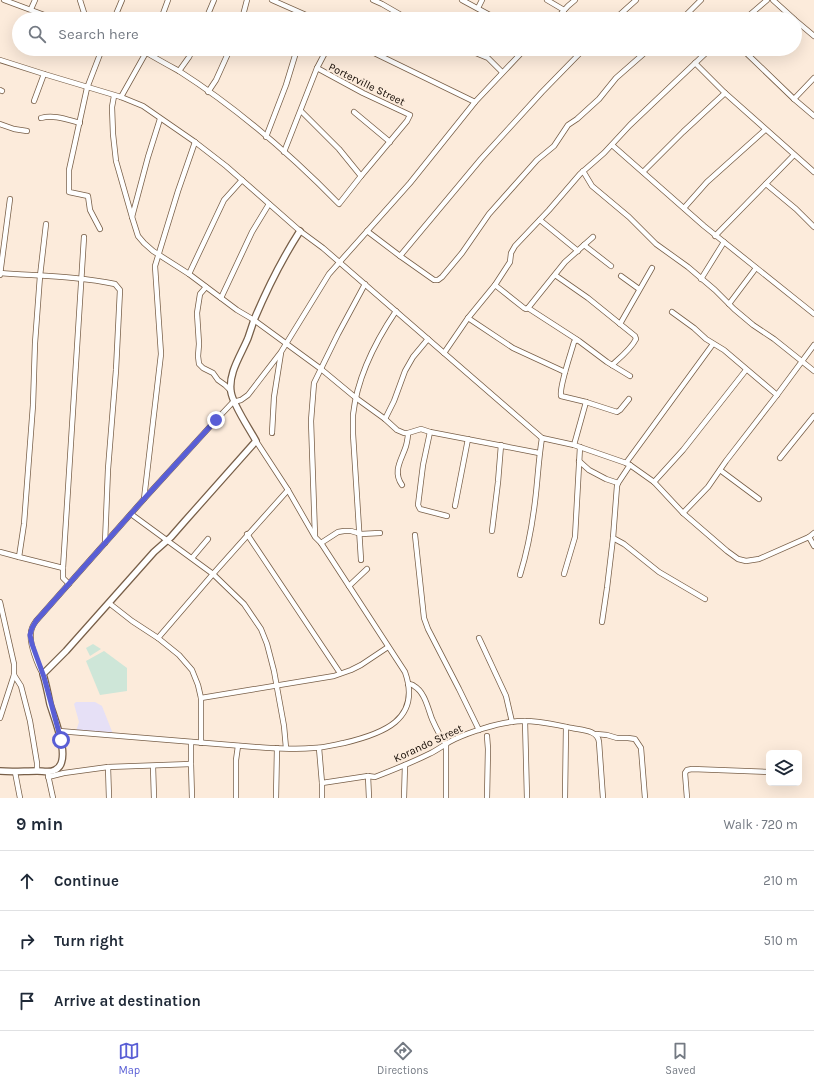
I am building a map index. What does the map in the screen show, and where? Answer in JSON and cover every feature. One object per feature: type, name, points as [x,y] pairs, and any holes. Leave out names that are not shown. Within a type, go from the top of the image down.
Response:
[{"type":"street","points":[[4,0],[36,12]]},
{"type":"street","points":[[31,10],[35,0]]},
{"type":"street","points":[[80,0],[84,12]]},
{"type":"street","points":[[117,12],[122,0]]},
{"type":"street","points":[[164,12],[168,0]]},
{"type":"street","points":[[209,12],[214,0]]},
{"type":"street","points":[[244,12],[247,0]]},
{"type":"street","points":[[272,0],[299,12]]},
{"type":"street","points":[[373,0],[396,12]]},
{"type":"street","points":[[462,0],[485,12]]},
{"type":"street","points":[[478,8],[482,0]]},
{"type":"street","points":[[547,0],[564,10],[575,0]]},
{"type":"street","points":[[623,12],[636,0]]},
{"type":"street","points":[[689,12],[701,0]]},
{"type":"street","points":[[753,12],[767,0]]},
{"type":"street","points":[[773,0],[786,12]]},
{"type":"street","points":[[802,27],[814,36]]},
{"type":"street","points":[[99,56],[87,88],[69,170],[69,192],[88,196],[90,210],[100,229]]},
{"type":"street","points":[[121,97],[145,56]]},
{"type":"street","points":[[156,56],[179,71],[248,122],[284,152],[339,204],[390,142],[354,112]]},
{"type":"street","points":[[179,71],[189,56]]},
{"type":"street","points":[[208,92],[218,76],[227,56]]},
{"type":"street","points":[[266,137],[286,85],[295,56]]},
{"type":"street","points":[[284,152],[301,111],[316,68],[323,56]]},
{"type":"street","points":[[380,56],[475,102]]},
{"type":"street","points":[[483,56],[488,58],[502,72]]},
{"type":"street","points":[[48,774],[62,764],[63,748],[43,674],[30,635],[36,621],[144,499],[233,402],[241,400],[248,395],[281,352],[328,274],[410,183],[475,102],[518,56]]},
{"type":"street","points":[[400,256],[481,159],[577,56]]},
{"type":"street","points":[[367,231],[434,280],[438,280],[462,253],[489,214],[537,160],[554,146],[568,125],[599,99],[616,78],[641,56]]},
{"type":"street","points":[[444,353],[468,318],[495,285],[510,262],[511,253],[515,246],[583,172],[702,56]]},
{"type":"street","points":[[749,56],[814,116]]},
{"type":"street","points":[[0,60],[87,88],[121,97],[143,106],[195,142],[226,166],[300,231],[323,248],[365,284],[542,438],[574,445],[628,464],[654,482],[683,513],[738,559],[746,561],[759,559],[809,537],[814,533]]},
{"type":"street","points":[[695,63],[765,130],[814,172]]},
{"type":"street","name":"Porterville Street","points":[[316,68],[363,93],[410,115],[390,142]]},
{"type":"street","points":[[34,102],[44,74]]},
{"type":"street","points":[[794,99],[814,78]]},
{"type":"street","points":[[643,172],[725,93]]},
{"type":"street","points":[[114,96],[112,107],[116,161],[138,236],[149,248],[189,274],[321,369],[397,430],[408,433],[421,428],[430,432],[539,453]]},
{"type":"street","points":[[301,111],[339,149],[361,176]]},
{"type":"street","points":[[41,118],[58,118],[80,123]]},
{"type":"street","points":[[132,217],[160,119]]},
{"type":"street","points":[[0,124],[26,131]]},
{"type":"street","points":[[684,208],[707,182],[765,130]]},
{"type":"street","points":[[144,499],[161,354],[155,266],[195,142]]},
{"type":"street","points":[[612,145],[715,236],[812,312],[814,307]]},
{"type":"street","points":[[715,236],[794,155]]},
{"type":"street","points":[[583,172],[592,186],[630,218],[656,244],[688,267],[753,325],[774,339],[814,371]]},
{"type":"street","points":[[189,274],[224,200],[242,180]]},
{"type":"street","points":[[766,184],[796,209],[814,227]]},
{"type":"street","points":[[10,199],[0,274],[81,279],[115,284],[120,290],[116,370],[108,469],[105,543]]},
{"type":"street","points":[[221,298],[252,232],[269,204]]},
{"type":"street","points":[[540,220],[578,251]]},
{"type":"street","points":[[19,557],[24,524],[33,405],[35,343],[46,224]]},
{"type":"street","points":[[59,731],[238,746],[319,748],[374,735],[396,721],[405,710],[410,695],[405,672],[315,537],[288,490],[233,402],[231,378],[238,360],[254,320],[274,277],[286,253],[300,231]]},
{"type":"street","points":[[69,584],[63,578],[63,568],[84,237]]},
{"type":"street","points":[[528,308],[564,262],[593,237]]},
{"type":"street","points":[[701,279],[724,242]]},
{"type":"street","points":[[584,245],[611,266]]},
{"type":"street","points":[[620,324],[652,268]]},
{"type":"street","points":[[730,304],[756,268]]},
{"type":"street","points":[[555,275],[588,298],[636,339],[628,350],[612,365]]},
{"type":"street","points":[[621,276],[639,289]]},
{"type":"street","points":[[315,537],[311,421],[314,383],[365,284]]},
{"type":"street","points":[[495,285],[524,308],[528,308],[630,376]]},
{"type":"street","points":[[206,287],[200,294],[197,313],[199,344],[198,356],[200,364],[203,368],[213,373],[218,380],[231,391]]},
{"type":"street","points":[[361,560],[353,416],[356,398],[368,360],[396,311]]},
{"type":"street","points":[[672,312],[706,339],[724,350],[778,396]]},
{"type":"street","points":[[468,318],[513,348],[565,372]]},
{"type":"street","points":[[385,419],[394,401],[405,371],[428,339]]},
{"type":"street","points":[[576,340],[574,342],[565,372],[561,396],[617,412],[629,399]]},
{"type":"street","points":[[602,622],[613,538],[618,483],[628,464],[713,344]]},
{"type":"street","points":[[683,513],[708,487],[778,396],[814,345]]},
{"type":"street","points":[[272,433],[274,397],[281,352]]},
{"type":"street","points":[[654,482],[683,450],[746,370]]},
{"type":"street","points":[[574,445],[586,402]]},
{"type":"street","points":[[780,458],[814,416]]},
{"type":"street","points":[[430,432],[423,466],[418,506],[420,509],[447,516]]},
{"type":"street","points":[[402,485],[397,476],[400,458],[406,445],[408,433]]},
{"type":"street","points":[[520,575],[527,552],[536,495],[539,453],[542,438]]},
{"type":"street","points":[[455,506],[468,439]]},
{"type":"street","points":[[43,674],[66,651],[154,552],[185,521],[256,441]]},
{"type":"street","points":[[492,532],[502,446]]},
{"type":"street","points":[[564,574],[575,537],[580,447]]},
{"type":"street","points":[[579,461],[589,470],[606,479],[618,483]]},
{"type":"street","points":[[720,470],[758,499]]},
{"type":"street","points":[[158,638],[247,534],[288,490]]},
{"type":"street","points":[[131,514],[213,574],[244,604],[261,629],[271,657],[277,685],[286,748]]},
{"type":"street","points":[[320,543],[338,532],[351,531],[359,534],[380,533]]},
{"type":"street","points":[[247,534],[340,673]]},
{"type":"street","points":[[415,535],[424,618],[428,629],[479,730]]},
{"type":"street","points":[[809,537],[814,546]]},
{"type":"street","points":[[613,538],[624,544],[659,572],[705,599]]},
{"type":"street","points":[[192,558],[208,539]]},
{"type":"street","points":[[0,552],[63,568]]},
{"type":"street","points":[[349,586],[367,569]]},
{"type":"street","points":[[0,602],[14,664],[14,675],[0,718]]},
{"type":"street","points":[[109,603],[132,621],[158,638],[189,665],[196,679],[201,698],[201,742]]},
{"type":"street","points":[[479,638],[506,696],[512,722]]},
{"type":"street","points":[[201,698],[326,678],[361,665],[388,647]]},
{"type":"street","points":[[14,675],[21,686],[30,721],[37,762],[37,771]]},
{"type":"street","points":[[408,684],[414,685],[423,697],[437,729],[446,744],[446,798]]},
{"type":"street","points":[[525,721],[527,798]]},
{"type":"street","name":"Korando Street","points":[[322,783],[368,776],[375,777],[433,752],[455,739],[479,730],[502,723],[525,721],[540,722],[617,738],[635,739],[641,748],[645,798]]},
{"type":"street","points":[[565,798],[566,727]]},
{"type":"street","points":[[596,734],[599,738],[603,798]]},
{"type":"street","points":[[487,736],[487,798]]},
{"type":"street","points":[[191,742],[192,798]]},
{"type":"street","points":[[236,798],[236,765],[238,746]]},
{"type":"street","points":[[276,798],[277,748]]},
{"type":"street","points":[[319,748],[322,798]]},
{"type":"street","points":[[0,771],[37,771],[48,774],[108,767],[191,764]]},
{"type":"street","points":[[404,798],[405,765]]},
{"type":"street","points":[[153,766],[154,798]]},
{"type":"street","points":[[108,767],[109,798]]},
{"type":"street","points":[[687,798],[685,773],[687,770],[766,772]]},
{"type":"street","points":[[15,772],[20,798]]},
{"type":"street","points":[[48,774],[53,798]]},
{"type":"street","points":[[368,776],[369,798]]},
{"type":"shaded area","points":[[76,702],[95,702],[102,706],[113,734],[76,731],[79,722],[74,704]]},
{"type":"green space","points":[[93,644],[101,649],[90,656],[86,648]]},
{"type":"green space","points":[[104,651],[127,668],[127,691],[100,695],[86,661]]},
{"type":"route","points":[[61,740],[44,677],[32,644],[30,635],[32,628],[36,621],[216,420]]}]
